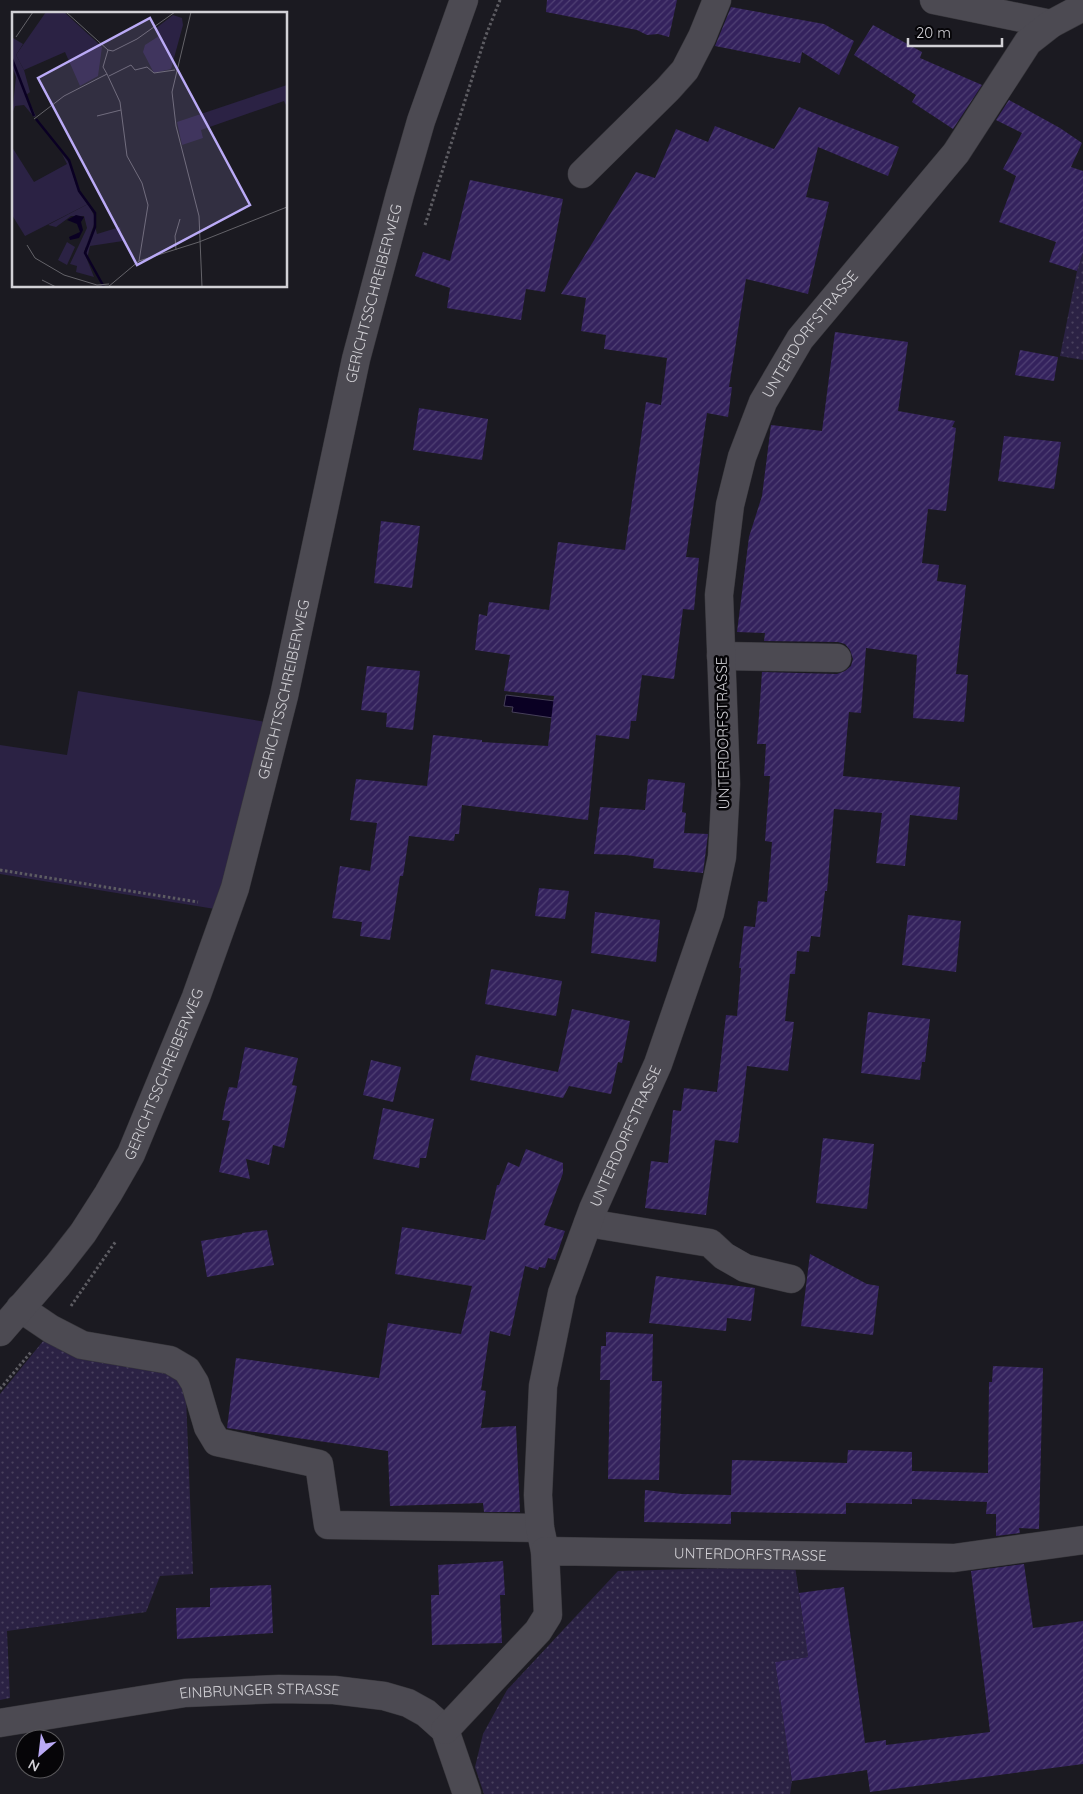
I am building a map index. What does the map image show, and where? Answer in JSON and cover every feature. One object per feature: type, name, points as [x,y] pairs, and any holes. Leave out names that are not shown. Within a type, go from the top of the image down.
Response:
[{"type":"street","name":"GERICHTSSCHREIBERWEG","points":[[0,1332],[83,1233],[108,1194],[130,1154],[196,997],[235,888],[284,696],[356,359],[421,121],[464,0]]},
{"type":"street","points":[[582,174],[668,89],[684,70],[702,37],[717,0]]},
{"type":"street","points":[[934,0],[1051,24]]},
{"type":"street","name":"UNTERDORFSTRASSE","points":[[445,1730],[538,1631],[548,1615],[538,1495],[544,1386],[562,1293],[588,1223],[658,1064],[710,913],[722,856],[726,784],[719,595],[730,504],[742,456],[763,402],[800,339],[956,153],[1028,42],[1051,24],[1083,7]]},
{"type":"street","points":[[721,656],[837,658]]},
{"type":"street","points":[[588,1223],[710,1243],[724,1256],[745,1268],[791,1279]]},
{"type":"street","points":[[20,1308],[51,1329],[82,1345],[170,1360],[187,1370],[195,1383],[208,1427],[217,1442],[319,1464],[328,1525],[542,1540]]},
{"type":"street","name":"UNTERDORFSTRASSE","points":[[542,1540],[954,1558],[1083,1540]]},
{"type":"street","name":"EINBRUNGER STRASSE","points":[[0,1723],[185,1693],[334,1690],[384,1696],[408,1703],[420,1709],[445,1730]]},
{"type":"street","points":[[445,1730],[468,1794]]},
{"type":"path","points":[[0,870],[228,906]]},
{"type":"shaded area","points":[[1083,253],[1083,360],[1060,356],[1077,271]]},
{"type":"shaded area","points":[[78,691],[266,722],[215,909],[0,874],[0,745],[67,755]]},
{"type":"shaded area","points":[[506,695],[555,701],[553,718],[512,712],[513,707],[504,706]]},
{"type":"shaded area","points":[[48,1335],[185,1372],[193,1574],[160,1576],[146,1612],[7,1631],[10,1698],[0,1700],[0,1394]]},
{"type":"shaded area","points":[[795,1566],[808,1657],[775,1662],[792,1781],[790,1794],[484,1794],[475,1767],[483,1734],[507,1690],[618,1571]]},
{"type":"building","points":[[547,0],[677,0],[669,37],[658,34],[647,35],[637,30],[546,12]]},
{"type":"building","points":[[731,7],[824,24],[854,41],[839,75],[802,52],[800,63],[715,46]]},
{"type":"building","points":[[873,25],[922,52],[920,58],[982,85],[953,129],[912,102],[916,95],[854,55]]},
{"type":"building","points":[[1009,100],[1060,128],[1082,143],[1071,167],[1083,171],[1083,253],[1077,271],[1049,262],[1056,242],[999,222],[1016,176],[1003,169],[1022,133],[996,120]]},
{"type":"building","points":[[799,107],[899,147],[888,176],[818,147],[806,197],[829,202],[808,294],[746,279],[729,387],[732,387],[728,417],[707,413],[686,557],[699,558],[694,610],[683,609],[674,679],[642,675],[636,721],[631,721],[629,739],[596,735],[588,820],[462,805],[459,834],[455,834],[454,841],[409,836],[403,876],[400,876],[390,940],[360,936],[362,922],[332,918],[340,866],[370,871],[377,823],[350,820],[356,779],[427,786],[433,735],[482,740],[482,742],[548,746],[554,696],[504,691],[510,655],[475,650],[479,614],[487,616],[489,602],[549,610],[558,542],[625,550],[646,402],[661,405],[667,358],[604,349],[606,335],[581,331],[586,298],[561,294],[636,172],[655,178],[676,129],[708,142],[715,126],[774,149]]},
{"type":"building","points":[[470,180],[563,199],[545,292],[526,289],[521,320],[447,308],[450,288],[415,276],[423,252],[450,261]]},
{"type":"building","points":[[835,332],[908,342],[898,411],[955,421],[952,427],[956,428],[946,511],[928,509],[922,563],[939,565],[937,581],[966,585],[956,674],[968,675],[964,722],[913,718],[917,655],[866,648],[861,713],[849,712],[843,776],[960,787],[957,820],[910,815],[905,866],[876,863],[882,813],[834,809],[827,891],[825,891],[820,937],[811,936],[809,952],[797,951],[795,974],[790,974],[785,1021],[794,1022],[788,1071],[747,1066],[738,1143],[715,1140],[706,1215],[645,1208],[651,1161],[668,1163],[673,1110],[681,1111],[684,1088],[717,1092],[726,1015],[737,1016],[741,968],[739,968],[744,926],[755,927],[758,901],[767,902],[772,842],[765,841],[770,776],[764,776],[766,744],[757,744],[762,672],[837,674],[851,666],[853,659],[850,650],[845,644],[838,642],[764,641],[765,633],[737,632],[749,537],[762,496],[771,425],[822,431]]},
{"type":"building","points":[[1020,350],[1058,357],[1054,381],[1015,375]]},
{"type":"building","points":[[419,408],[488,419],[482,460],[413,450]]},
{"type":"building","points":[[1004,436],[1061,442],[1054,489],[998,481]]},
{"type":"building","points":[[381,521],[420,526],[412,588],[374,583]]},
{"type":"building","points":[[367,666],[420,671],[413,730],[386,727],[387,713],[361,710]]},
{"type":"building","points":[[648,779],[685,783],[682,812],[686,813],[684,833],[708,834],[703,873],[653,868],[654,859],[626,855],[594,854],[600,807],[645,810]]},
{"type":"building","points":[[539,888],[569,891],[565,919],[535,916]]},
{"type":"building","points":[[595,912],[660,920],[656,962],[591,953]]},
{"type":"building","points":[[908,915],[961,921],[956,972],[902,965]]},
{"type":"building","points":[[491,969],[562,981],[556,1016],[485,1004]]},
{"type":"building","points":[[572,1009],[630,1021],[622,1063],[618,1062],[611,1094],[569,1086],[563,1098],[470,1080],[476,1055],[558,1072]]},
{"type":"building","points":[[868,1012],[930,1019],[925,1062],[922,1062],[920,1080],[861,1073]]},
{"type":"building","points":[[245,1047],[298,1058],[292,1085],[297,1086],[284,1148],[273,1145],[269,1165],[246,1159],[250,1179],[219,1172],[230,1121],[222,1120],[225,1104],[229,1087],[237,1088]]},
{"type":"building","points":[[371,1060],[401,1067],[393,1102],[363,1095]]},
{"type":"building","points":[[383,1108],[434,1119],[426,1158],[420,1158],[419,1168],[373,1159]]},
{"type":"building","points":[[823,1138],[874,1144],[867,1209],[816,1203]]},
{"type":"building","points":[[526,1149],[563,1163],[563,1173],[544,1225],[565,1231],[555,1260],[548,1258],[545,1268],[539,1267],[538,1270],[525,1266],[510,1336],[490,1331],[481,1390],[486,1391],[481,1428],[516,1426],[520,1512],[484,1512],[483,1503],[390,1506],[388,1451],[227,1428],[236,1358],[379,1378],[388,1323],[461,1334],[472,1286],[395,1274],[402,1227],[485,1240],[497,1185],[499,1185],[508,1162],[519,1167]]},
{"type":"building","points":[[267,1230],[274,1265],[207,1277],[201,1241]]},
{"type":"building","points":[[810,1254],[867,1284],[879,1286],[873,1335],[801,1326]]},
{"type":"building","points":[[656,1276],[755,1288],[751,1321],[727,1318],[726,1331],[649,1323]]},
{"type":"building","points":[[606,1332],[653,1334],[652,1381],[662,1381],[659,1480],[608,1479],[610,1380],[600,1380],[601,1346],[606,1346]]},
{"type":"building","points":[[993,1366],[1043,1368],[1039,1529],[1019,1528],[1020,1533],[996,1536],[996,1514],[986,1514],[987,1502],[912,1499],[912,1504],[846,1503],[846,1514],[731,1512],[731,1524],[644,1522],[645,1490],[682,1494],[731,1495],[732,1460],[847,1463],[848,1450],[912,1452],[912,1471],[988,1473],[989,1382],[992,1382]]},
{"type":"building","points":[[503,1561],[505,1595],[500,1595],[502,1643],[432,1645],[431,1595],[439,1595],[438,1565]]},
{"type":"building","points":[[1024,1564],[1033,1628],[1083,1621],[1083,1764],[870,1792],[867,1770],[792,1781],[775,1662],[808,1657],[799,1593],[844,1587],[865,1743],[886,1740],[886,1745],[990,1732],[971,1571]]},
{"type":"building","points":[[271,1585],[273,1633],[177,1639],[176,1608],[210,1607],[210,1588]]}]
